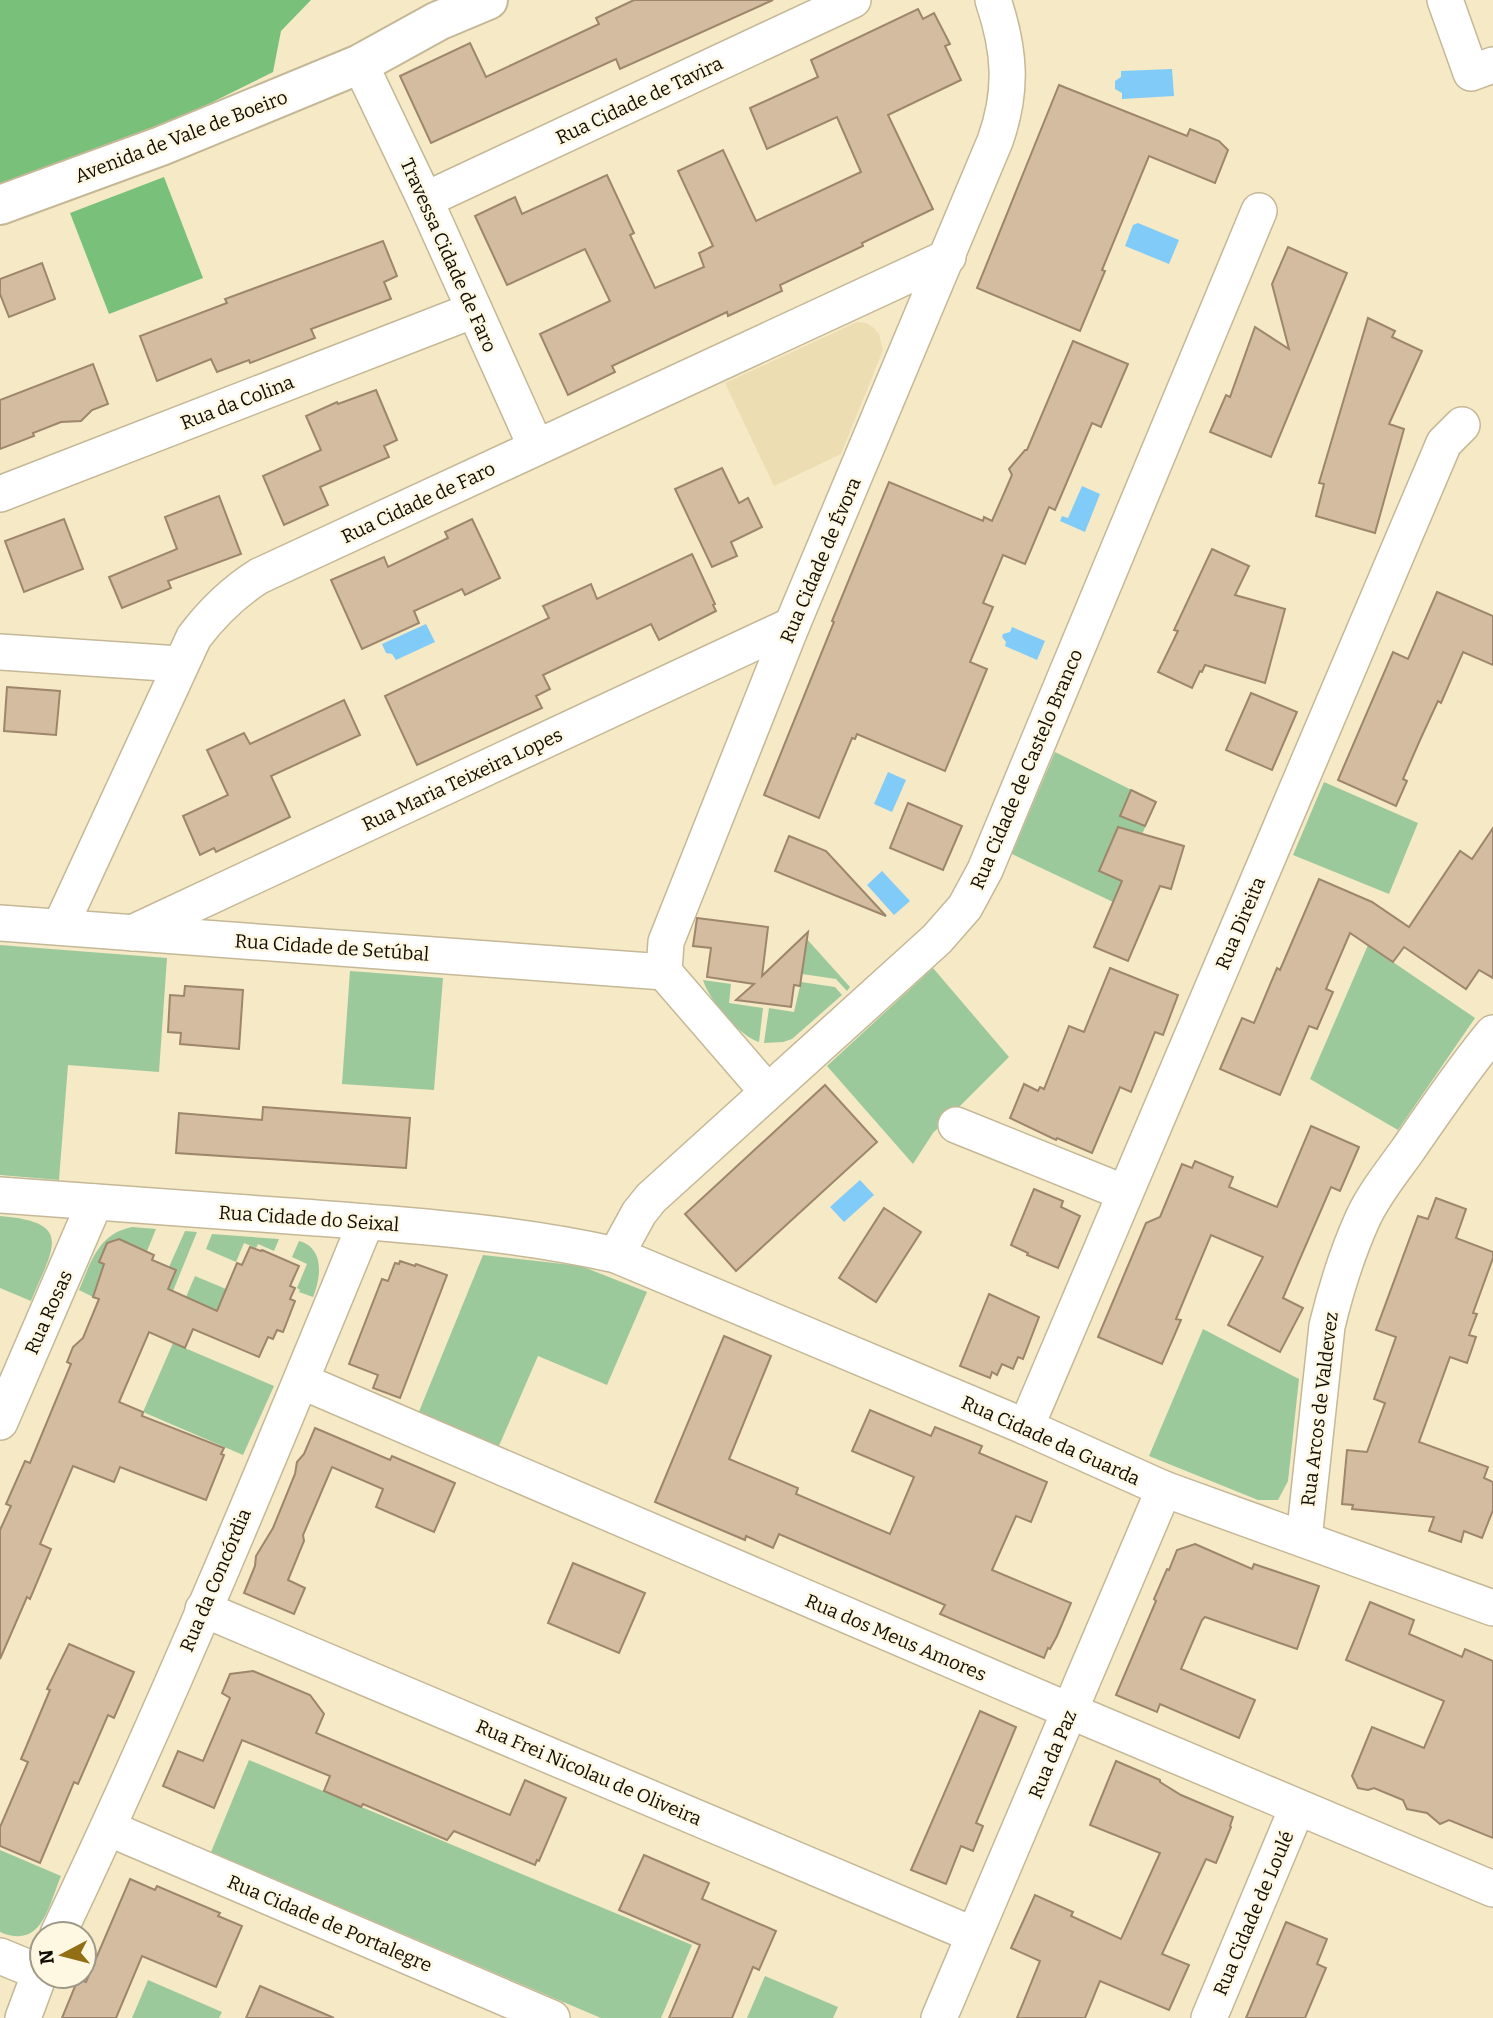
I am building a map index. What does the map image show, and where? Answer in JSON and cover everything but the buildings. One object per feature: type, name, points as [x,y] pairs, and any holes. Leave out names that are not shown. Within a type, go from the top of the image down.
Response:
[{"type":"street","name":"Avenida de Vale de Boeiro","points":[[360,64],[429,0]]},
{"type":"street","name":"Avenida de Vale de Boeiro","points":[[0,205],[162,146],[360,64],[438,21],[488,0]]},
{"type":"street","name":"Rua Cidade de Tavira","points":[[425,200],[853,0]]},
{"type":"street","name":"Rua Cidade de Évora","points":[[663,972],[666,942],[672,925],[792,625],[948,257],[1004,116],[1008,60],[1002,26],[993,0]]},
{"type":"street","points":[[1446,0],[1471,73],[1493,65]]},
{"type":"street","name":"Travessa Cidade de Faro","points":[[360,64],[425,200],[536,447]]},
{"type":"street","name":"Rua Cidade de Castelo Branco","points":[[616,1255],[639,1213],[651,1198],[937,939],[965,907],[985,870],[1259,211]]},
{"type":"street","name":"Rua Cidade de Faro","points":[[60,927],[194,637],[212,613],[235,591],[259,576],[948,257]]},
{"type":"street","name":"Rua da Colina","points":[[0,494],[474,310]]},
{"type":"street","name":"Rua Direita","points":[[1026,1427],[1444,443],[1462,425]]},
{"type":"street","name":"Rua Maria Teixeira Lopes","points":[[132,933],[792,625]]},
{"type":"street","points":[[0,652],[180,664]]},
{"type":"street","name":"Rua Cidade de Setúbal","points":[[0,923],[663,972]]},
{"type":"street","points":[[663,972],[767,1091]]},
{"type":"street","name":"Rua Arcos de Valdevez","points":[[1304,1539],[1327,1326],[1334,1294],[1348,1254],[1364,1215],[1384,1184],[1454,1083],[1493,1033]]},
{"type":"street","points":[[956,1125],[1125,1193]]},
{"type":"street","name":"Rua Cidade do Seixal","points":[[0,1195],[366,1222],[559,1242],[616,1255]]},
{"type":"street","name":"Rua Rosas","points":[[0,1422],[95,1202]]},
{"type":"street","name":"Rua da Concórdia","points":[[65,1920],[108,1828],[203,1609],[366,1222]]},
{"type":"street","name":"Rua Cidade da Guarda","points":[[616,1255],[1026,1427],[1164,1489],[1493,1608]]},
{"type":"street","name":"Rua dos Meus Amores","points":[[300,1381],[1070,1712],[1493,1889]]},
{"type":"street","name":"Rua da Paz","points":[[939,2018],[1164,1489]]},
{"type":"street","name":"Rua Frei Nicolau de Oliveira","points":[[203,1609],[974,1935]]},
{"type":"street","name":"Rua Cidade de Loulé","points":[[1209,2018],[1297,1808]]},
{"type":"street","name":"Rua Cidade de Portalegre","points":[[108,1828],[552,2018]]},
{"type":"street","points":[[0,1956],[28,1965]]},
{"type":"street","points":[[23,2018],[33,1990]]},
{"type":"shaded area","points":[[857,322],[874,328],[879,334],[883,350],[841,454],[774,486],[725,383]]},
{"type":"green space","points":[[0,0],[311,0],[281,31],[273,72],[136,140],[0,186]]},
{"type":"green space","points":[[164,177],[203,278],[109,314],[70,213]]},
{"type":"green space","points":[[1055,752],[1156,802],[1113,902],[1012,854]]},
{"type":"green space","points":[[1324,782],[1418,823],[1389,894],[1293,855]]},
{"type":"green space","points":[[805,937],[850,987],[847,991],[836,979],[802,974]]},
{"type":"green space","points":[[0,945],[167,958],[159,1072],[68,1065],[59,1180],[0,1175]]},
{"type":"green space","points":[[1368,945],[1475,1018],[1398,1130],[1310,1079]]},
{"type":"green space","points":[[933,968],[1009,1057],[933,1133],[913,1164],[827,1066]]},
{"type":"green space","points":[[350,971],[443,978],[434,1090],[342,1084]]},
{"type":"green space","points":[[703,980],[731,984],[729,1003],[763,1008],[759,1042],[742,1032],[725,1016]]},
{"type":"green space","points":[[801,982],[835,987],[842,995],[792,1039],[764,1043],[769,1008],[794,1012]]},
{"type":"green space","points":[[0,1216],[40,1224],[49,1232],[52,1241],[50,1253],[31,1301],[0,1288]]},
{"type":"green space","points":[[132,1227],[156,1229],[147,1251],[119,1239],[107,1243],[100,1262],[104,1264],[99,1277],[101,1278],[93,1297],[79,1290],[103,1243],[120,1231]]},
{"type":"green space","points":[[185,1231],[197,1232],[173,1291],[168,1289],[176,1271],[169,1267]]},
{"type":"green space","points":[[212,1234],[279,1239],[274,1251],[258,1244],[256,1248],[244,1243],[236,1262],[206,1249]]},
{"type":"green space","points":[[299,1241],[313,1250],[319,1264],[313,1297],[299,1292],[297,1288],[307,1264],[292,1257]]},
{"type":"green space","points":[[483,1255],[581,1266],[647,1292],[607,1385],[538,1356],[498,1448],[418,1414]]},
{"type":"green space","points":[[195,1276],[226,1289],[215,1313],[186,1297]]},
{"type":"green space","points":[[1203,1329],[1299,1379],[1288,1481],[1278,1500],[1258,1500],[1149,1456]]},
{"type":"green space","points":[[173,1343],[274,1386],[243,1455],[143,1412]]},
{"type":"green space","points":[[249,1760],[692,1945],[661,2018],[601,2018],[211,1852]]},
{"type":"green space","points":[[0,1850],[61,1876],[42,1920],[28,1920],[28,1933],[14,1936],[0,1932]]},
{"type":"green space","points":[[765,1976],[838,2007],[833,2018],[747,2018]]},
{"type":"green space","points":[[148,1980],[222,2012],[219,2018],[132,2018]]},
{"type":"water","points":[[1172,69],[1174,96],[1122,99],[1122,93],[1115,89],[1115,81],[1121,77],[1121,71]]},
{"type":"water","points":[[1138,223],[1179,240],[1169,264],[1125,246],[1133,225]]},
{"type":"water","points":[[1082,486],[1100,494],[1085,532],[1060,521],[1062,516],[1068,518]]},
{"type":"water","points":[[426,624],[435,642],[396,660],[392,654],[386,653],[382,644]]},
{"type":"water","points":[[1012,627],[1045,641],[1037,660],[1005,646],[1003,634],[1010,632]]},
{"type":"water","points":[[888,772],[906,780],[892,812],[874,804]]},
{"type":"water","points":[[882,871],[910,901],[894,915],[867,885]]},
{"type":"water","points":[[860,1180],[874,1195],[844,1222],[830,1207]]}]
